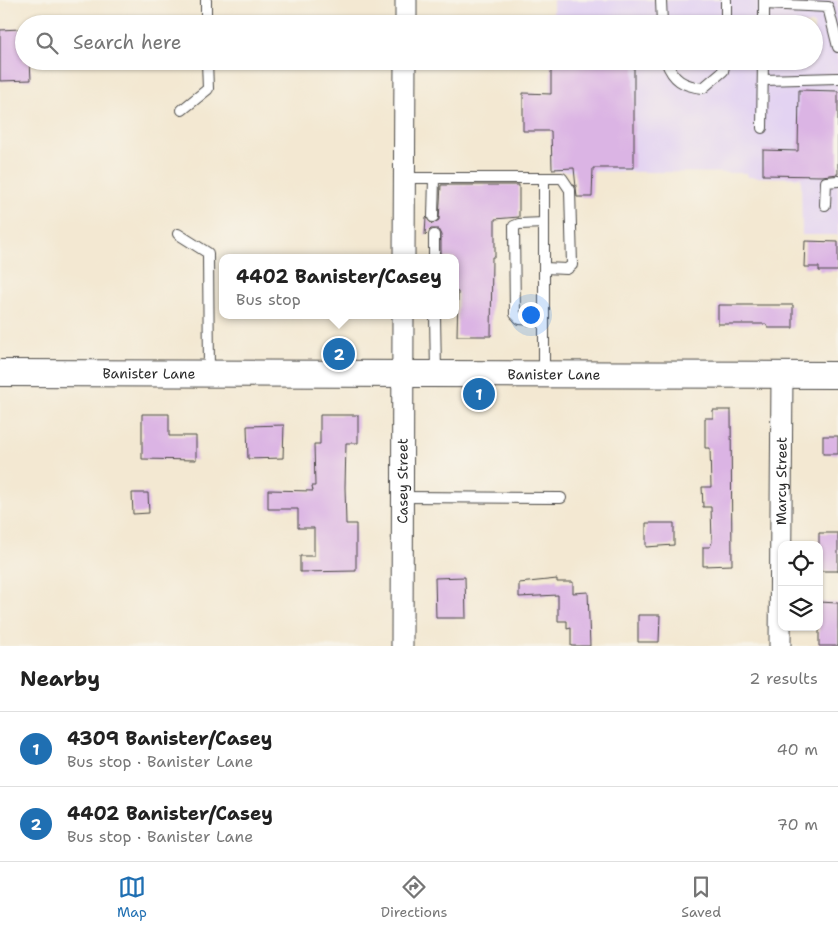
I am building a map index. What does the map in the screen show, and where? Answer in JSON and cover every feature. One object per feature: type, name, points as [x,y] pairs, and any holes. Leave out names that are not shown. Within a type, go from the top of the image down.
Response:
[{"type":"street","points":[[406,0],[406,15]]},
{"type":"street","points":[[404,254],[405,70]]},
{"type":"street","name":"Casey Street","points":[[402,646],[403,319]]},
{"type":"street","name":"Banister Lane","points":[[0,373],[838,375]]},
{"type":"street","name":"Marcy Street","points":[[780,646],[782,375]]},
{"type":"lane","points":[[206,0],[206,15]]},
{"type":"lane","points":[[662,0],[662,15]]},
{"type":"lane","points":[[726,0],[726,15]]},
{"type":"lane","points":[[764,15],[764,2],[828,7],[838,47]]},
{"type":"lane","points":[[182,110],[208,89],[207,70]]},
{"type":"lane","points":[[670,70],[681,84],[703,88],[723,70]]},
{"type":"lane","points":[[762,128],[763,70]]},
{"type":"lane","points":[[763,80],[838,78]]},
{"type":"lane","points":[[404,178],[562,178],[570,190],[572,265],[567,269],[544,268]]},
{"type":"lane","points":[[433,217],[434,178]]},
{"type":"lane","points":[[544,178],[544,374]]},
{"type":"lane","points":[[825,205],[826,182],[838,181]]},
{"type":"lane","points":[[544,223],[514,226],[515,314],[520,319],[544,321]]},
{"type":"lane","points":[[178,234],[208,253],[209,374]]},
{"type":"lane","points":[[434,235],[434,254]]},
{"type":"lane","points":[[435,319],[436,374]]},
{"type":"lane","points":[[403,497],[561,498]]},
{"type":"shaded area","points":[[553,0],[838,0],[838,235],[802,235],[801,178],[748,177],[747,173],[551,171],[552,70],[823,70],[823,15],[553,15]]},
{"type":"building","points":[[15,29],[15,70],[30,70],[31,80],[0,81],[0,30]]},
{"type":"building","points":[[551,70],[634,70],[634,168],[593,168],[592,197],[577,197],[574,168],[552,169],[551,131],[523,131],[523,93],[551,94]]},
{"type":"building","points":[[799,90],[838,91],[838,174],[822,176],[763,175],[763,150],[798,151]]},
{"type":"building","points":[[441,185],[519,185],[519,217],[495,219],[495,257],[492,257],[491,336],[457,336],[457,319],[459,319],[459,254],[441,254],[441,235],[438,229],[431,229],[425,235],[426,217],[432,224],[439,220]]},
{"type":"building","points":[[805,241],[838,242],[838,271],[819,271],[819,267],[804,267]]},
{"type":"building","points":[[718,305],[793,305],[793,328],[768,328],[766,324],[718,324]]},
{"type":"building","points":[[713,410],[731,410],[732,565],[703,566],[703,547],[710,547],[712,542],[711,507],[703,507],[702,487],[711,487],[710,448],[705,448],[705,418],[713,418]]},
{"type":"building","points":[[142,414],[169,414],[169,436],[196,436],[196,460],[142,459]]},
{"type":"building","points":[[320,415],[358,415],[358,443],[346,443],[345,487],[346,524],[356,524],[356,571],[300,572],[300,556],[314,556],[314,528],[298,528],[298,509],[268,509],[268,490],[313,491],[312,486],[315,486],[314,444],[320,444]]},
{"type":"building","points":[[284,425],[283,458],[248,459],[247,426]]},
{"type":"building","points":[[823,436],[838,436],[838,454],[823,454]]},
{"type":"building","points":[[132,493],[148,493],[149,513],[133,514]]},
{"type":"building","points":[[646,523],[674,523],[674,545],[646,547]]},
{"type":"building","points":[[819,533],[838,533],[838,571],[823,571],[823,541],[819,541]]},
{"type":"building","points":[[465,577],[466,618],[436,618],[435,578]]},
{"type":"building","points":[[557,579],[557,582],[573,582],[573,593],[588,592],[590,646],[571,646],[571,628],[567,629],[567,621],[558,621],[558,595],[519,597],[519,583]]},
{"type":"building","points":[[823,602],[838,603],[838,646],[819,646],[819,631],[823,631]]},
{"type":"building","points":[[638,615],[660,615],[659,642],[638,642]]},
{"type":"place","name":"4402 Banister/Casey","points":[[339,354]]},
{"type":"place","name":"4309 Banister/Casey","points":[[479,394]]}]
